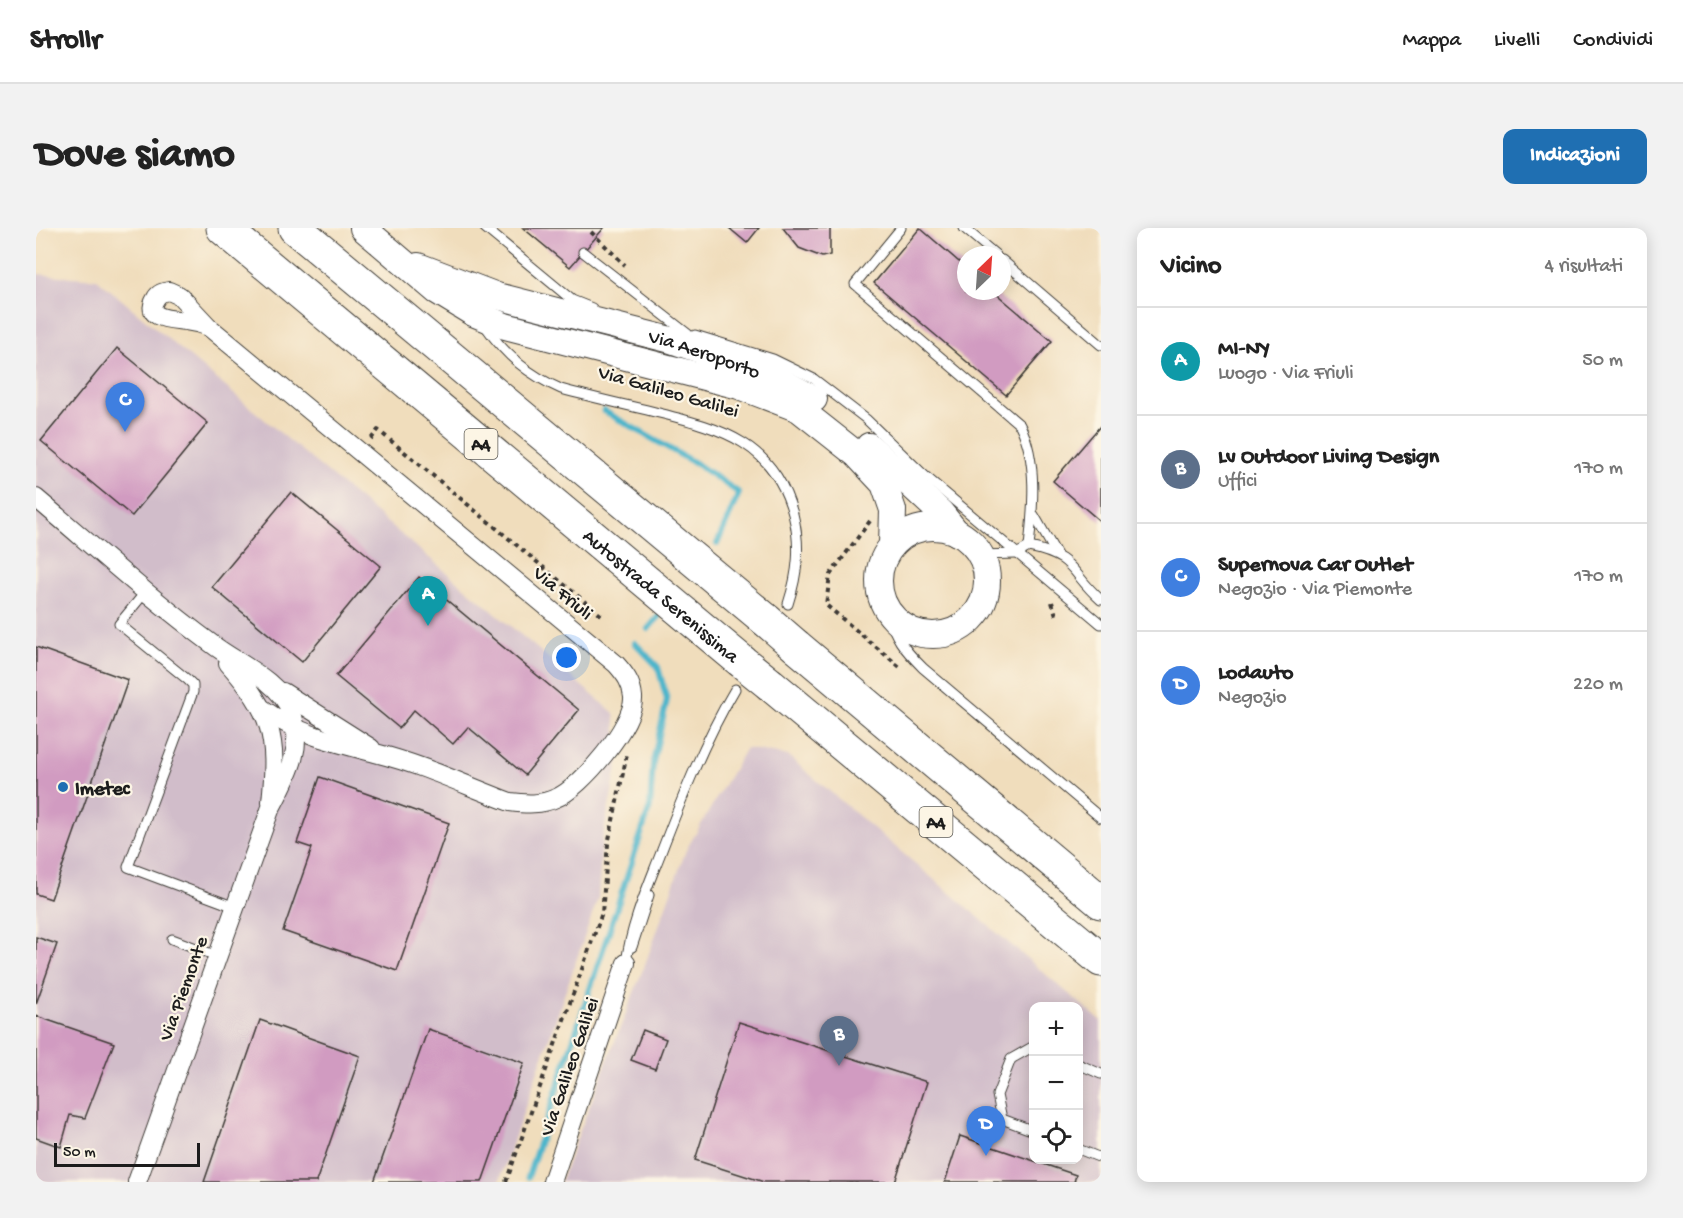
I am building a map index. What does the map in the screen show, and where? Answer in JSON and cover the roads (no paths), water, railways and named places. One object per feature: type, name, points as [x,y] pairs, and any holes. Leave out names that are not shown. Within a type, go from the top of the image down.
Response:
[{"type":"highway","name":"Autostrada Serenissima","points":[[223,228],[737,674],[771,685],[1101,960]]},
{"type":"highway","name":"A4","points":[[295,228],[777,612],[796,646],[1101,902]]},
{"type":"main road","name":"Via Aeroporto","points":[[363,228],[437,291],[484,318],[519,331],[739,386],[798,409],[856,454],[884,484],[892,510],[892,545]]},
{"type":"main road","name":"Via Aeroporto","points":[[404,261],[497,296],[671,340],[769,375],[807,393],[841,419],[941,513],[957,532]]},
{"type":"main road","points":[[938,527],[957,532],[973,545],[980,555],[986,572],[986,591],[979,610],[966,625],[948,633],[929,635],[910,630],[887,611],[878,583],[881,563],[892,545],[917,529],[938,527]]},
{"type":"street","name":"Via Friuli","points":[[210,327],[616,664],[632,687],[633,699],[631,714],[624,727],[570,791],[541,803],[510,802],[380,754],[350,748],[295,728],[263,709]]},
{"type":"street","name":"Via Piemonte","points":[[36,498],[211,644],[266,681],[284,699],[297,740],[287,777],[270,810],[137,1182]]},
{"type":"street","name":"Via Piemonte","points":[[211,644],[247,684],[263,709],[270,726],[274,750],[270,810]]},
{"type":"street","name":"Via Friuli","points":[[266,681],[380,754]]},
{"type":"street","name":"Via Galileo Galilei","points":[[552,1182],[626,963]]},
{"type":"lane","points":[[485,228],[572,300],[601,311]]},
{"type":"lane","points":[[901,228],[855,284],[1020,425],[1028,441],[1034,515],[1029,547]]},
{"type":"lane","points":[[964,228],[985,246]]},
{"type":"lane","points":[[583,252],[688,334]]},
{"type":"lane","points":[[1011,268],[1101,345]]},
{"type":"lane","name":"Via Galileo Galilei","points":[[484,318],[500,344],[519,366],[561,389],[712,426],[753,448],[771,466],[782,484],[797,530],[799,555],[796,581],[777,612]]},
{"type":"lane","points":[[656,325],[773,359],[814,379],[866,419],[925,476],[1101,624]]},
{"type":"lane","points":[[1034,515],[1057,555]]},
{"type":"lane","points":[[980,555],[1016,554],[1029,547],[1057,555],[1073,567],[1101,600]]},
{"type":"lane","points":[[147,590],[119,624],[188,680],[193,692],[128,867],[235,907]]},
{"type":"lane","points":[[887,611],[894,635],[916,662],[1101,818]]},
{"type":"lane","name":"Via Galileo Galilei","points":[[626,963],[647,906],[654,870],[685,792],[737,674]]},
{"type":"lane","points":[[172,939],[217,956]]},
{"type":"lane","points":[[1029,1049],[1011,1059],[996,1095],[1002,1119],[1029,1129]]},
{"type":"lane","points":[[1083,1066],[1101,1074]]},
{"type":"lane","points":[[1083,1151],[1101,1158]]},
{"type":"waterway","points":[[604,411],[698,465],[739,493],[717,544]]},
{"type":"waterway","points":[[648,629],[659,616]]},
{"type":"waterway","points":[[528,1177],[650,807],[653,762],[667,700],[658,667],[635,643]]},
{"type":"place","name":"Supernova Car Outlet","points":[[125,432]]},
{"type":"place","name":"MI-NY","points":[[428,626]]},
{"type":"place","name":"Imetec","points":[[63,787]]},
{"type":"place","name":"Lv Outdoor Living Design","points":[[839,1066]]},
{"type":"place","name":"Lodauto","points":[[986,1156]]}]
